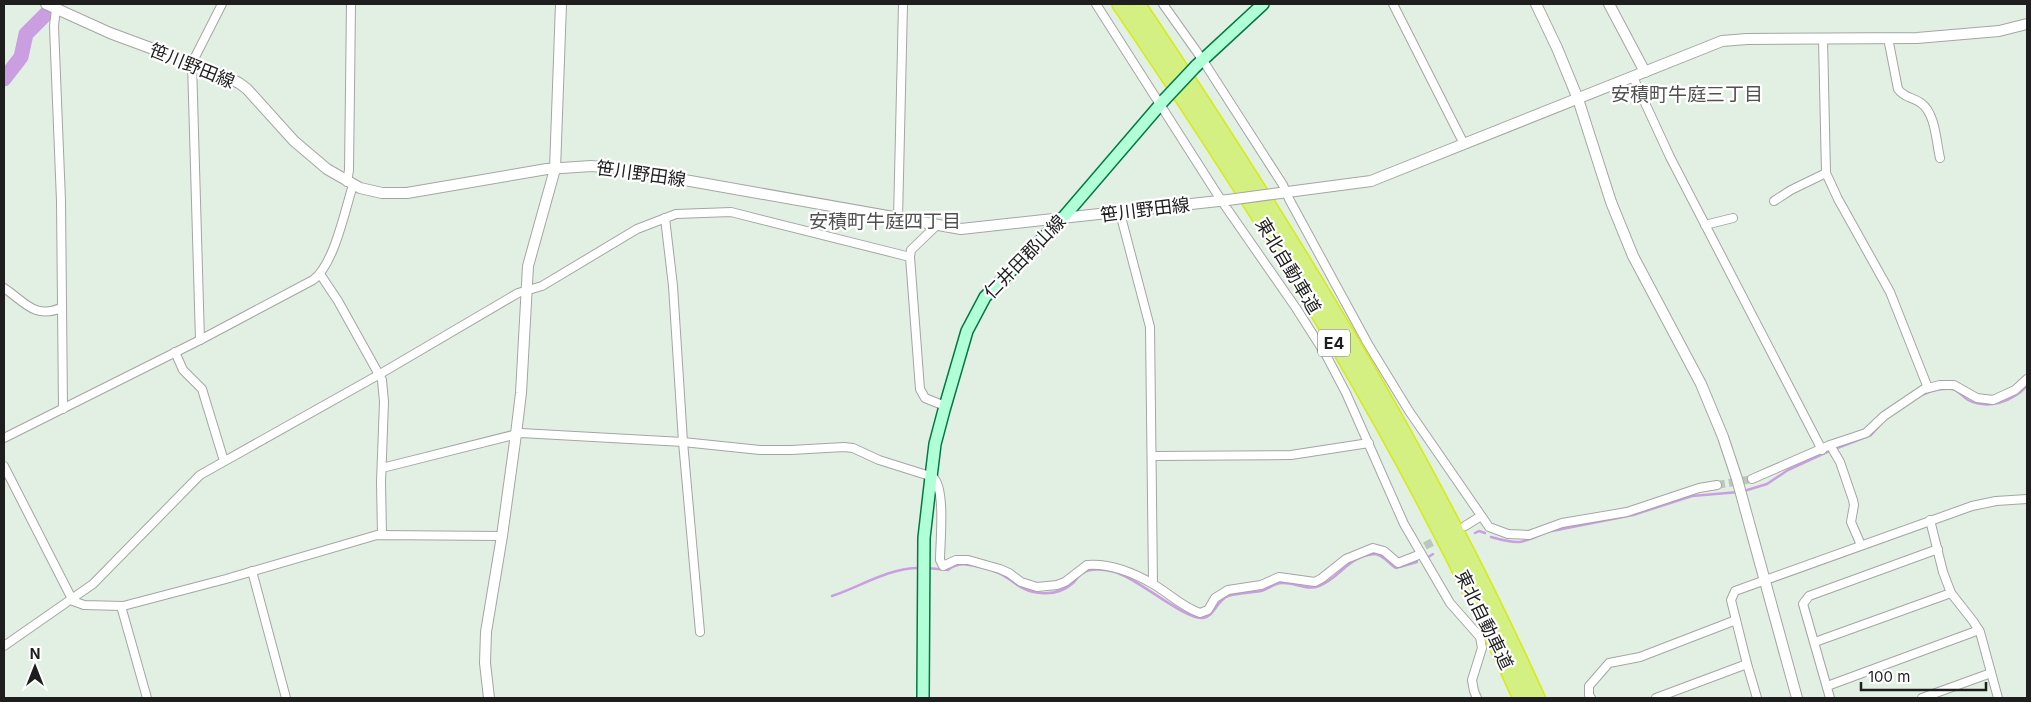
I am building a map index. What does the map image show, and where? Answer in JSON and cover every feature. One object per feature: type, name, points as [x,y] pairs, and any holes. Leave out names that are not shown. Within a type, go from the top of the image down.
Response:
[{"type":"highway","name":"東北自動車道","points":[[1120,4],[1223,159],[1372,406],[1449,548],[1521,698]]},
{"type":"highway","name":"東北自動車道","points":[[1137,4],[1189,81],[1283,230],[1385,400],[1461,542],[1537,698]]},
{"type":"main road","name":"仁井田郡山線","points":[[923,698],[924,538],[931,476],[935,444],[967,331],[979,307],[993,289],[1062,220],[1162,101],[1199,62],[1263,4]]},
{"type":"street","name":"笹川野田線","points":[[46,4],[136,44],[230,78],[247,89],[294,141],[327,168],[350,184],[382,193],[413,192],[555,169],[591,166],[617,168],[898,220],[961,229],[1062,220],[1371,181],[1722,41],[1888,38],[1967,34],[2027,24]]},
{"type":"street","points":[[200,340],[192,63],[222,4]]},
{"type":"street","points":[[4,438],[200,340],[300,288],[320,274],[330,258],[350,184],[351,4]]},
{"type":"street","points":[[489,698],[485,663],[486,632],[516,434],[528,266],[555,169],[561,4]]},
{"type":"street","points":[[898,220],[903,4]]},
{"type":"street","points":[[1096,4],[1162,101],[1326,356],[1346,394],[1404,524],[1422,549],[1450,603],[1480,637],[1482,654],[1472,680],[1477,698]]},
{"type":"street","points":[[1163,4],[1283,193],[1289,199],[1368,344],[1410,412],[1489,527],[1508,534],[1529,535],[1562,523],[1627,512],[1699,488],[1717,486]]},
{"type":"street","points":[[1393,4],[1464,144]]},
{"type":"street","points":[[1536,4],[1578,99],[1611,202],[1633,256],[1701,384],[1723,437],[1737,479],[1797,698]]},
{"type":"street","points":[[1609,4],[1646,72]]},
{"type":"street","points":[[56,9],[54,35],[63,267],[61,308],[63,409]]},
{"type":"street","points":[[1888,38],[1898,89],[1902,95],[1923,104],[1928,112],[1940,158]]},
{"type":"street","points":[[1823,39],[1826,173],[1838,199],[1890,292],[1928,388]]},
{"type":"street","points":[[1633,77],[1670,157],[1822,450]]},
{"type":"street","points":[[1774,202],[1791,190],[1826,173]]},
{"type":"street","points":[[4,646],[93,584],[194,480],[518,293],[542,286],[637,229],[665,218],[688,213],[736,213],[910,257]]},
{"type":"street","points":[[1120,213],[1150,326],[1153,584]]},
{"type":"street","points":[[665,218],[673,293],[683,442],[700,632]]},
{"type":"street","points":[[1705,225],[1733,218]]},
{"type":"street","points":[[936,226],[911,250],[910,257],[920,390],[925,398],[945,406]]},
{"type":"street","points":[[320,274],[338,300],[380,374],[383,386],[382,535]]},
{"type":"street","points":[[4,288],[26,305],[40,312],[51,312],[61,308]]},
{"type":"street","points":[[174,352],[183,370],[202,390],[224,461]]},
{"type":"street","points":[[1752,479],[1830,445],[1866,432],[1895,408],[1928,388],[1954,385],[1976,398],[1992,400],[2015,390],[2027,379]]},
{"type":"street","points":[[382,468],[516,434],[683,442],[760,450],[853,448],[879,460],[931,476],[936,480],[939,489],[940,560],[943,566],[956,560],[968,560],[1000,569],[1021,582],[1038,587],[1058,585],[1087,565],[1120,568],[1153,584],[1181,605],[1202,613],[1208,610],[1218,596],[1228,590],[1261,585],[1280,578],[1315,582],[1346,559],[1373,548],[1384,552],[1398,563],[1422,549]]},
{"type":"street","points":[[1152,456],[1291,455],[1369,444]]},
{"type":"street","points":[[1830,445],[1840,462],[1845,482],[1853,500],[1852,522],[1861,545]]},
{"type":"street","points":[[4,466],[72,599],[77,604],[84,605],[121,606],[382,535],[502,536]]},
{"type":"street","points":[[1757,698],[1731,600],[1735,591],[1930,520],[1984,503],[2027,499]]},
{"type":"street","points":[[1465,526],[1481,516]]},
{"type":"street","points":[[1930,520],[1943,572],[1951,593],[1979,630],[1998,698]]},
{"type":"street","points":[[1830,698],[1803,604],[1809,596],[1938,549]]},
{"type":"street","points":[[252,571],[286,698]]},
{"type":"street","points":[[1815,642],[1951,593]]},
{"type":"street","points":[[121,606],[147,698]]},
{"type":"street","points":[[1591,698],[1589,686],[1610,662],[1640,657],[1736,620]]},
{"type":"street","points":[[1830,685],[1979,630]]},
{"type":"street","points":[[1656,698],[1747,664]]},
{"type":"street","points":[[1922,698],[1991,673]]},
{"type":"waterway","points":[[4,79],[21,57],[26,34],[56,4]]},
{"type":"waterway","points":[[1922,395],[1937,390],[1952,389],[1968,400],[1976,403],[1992,404],[2007,400],[2027,386]]},
{"type":"waterway","points":[[1744,491],[1767,484],[1788,470],[1871,435],[1881,424]]},
{"type":"waterway","points":[[1552,531],[1633,515],[1692,496],[1739,492]]},
{"type":"waterway","points":[[1475,533],[1479,531],[1485,533]]},
{"type":"waterway","points":[[1491,537],[1520,542],[1546,532]]},
{"type":"waterway","points":[[994,571],[1026,590],[1045,593],[1066,588],[1087,571],[1112,571],[1129,578],[1186,613],[1203,618],[1210,615],[1221,601],[1228,596],[1261,591],[1279,583],[1310,588],[1319,586],[1326,583],[1350,563],[1365,556],[1377,554],[1396,568],[1417,562]]},
{"type":"waterway","points":[[1427,558],[1433,554]]},
{"type":"waterway","points":[[927,568],[948,570],[963,564],[979,567]]},
{"type":"waterway","points":[[832,596],[885,574],[919,568]]},
{"type":"tunnel","points":[[1717,485],[1752,479]]},
{"type":"tunnel","points":[[1425,546],[1446,535]]},
{"type":"district","name":"安積町牛庭三丁目","points":[[1687,94]]},
{"type":"district","name":"安積町牛庭四丁目","points":[[885,221]]}]
